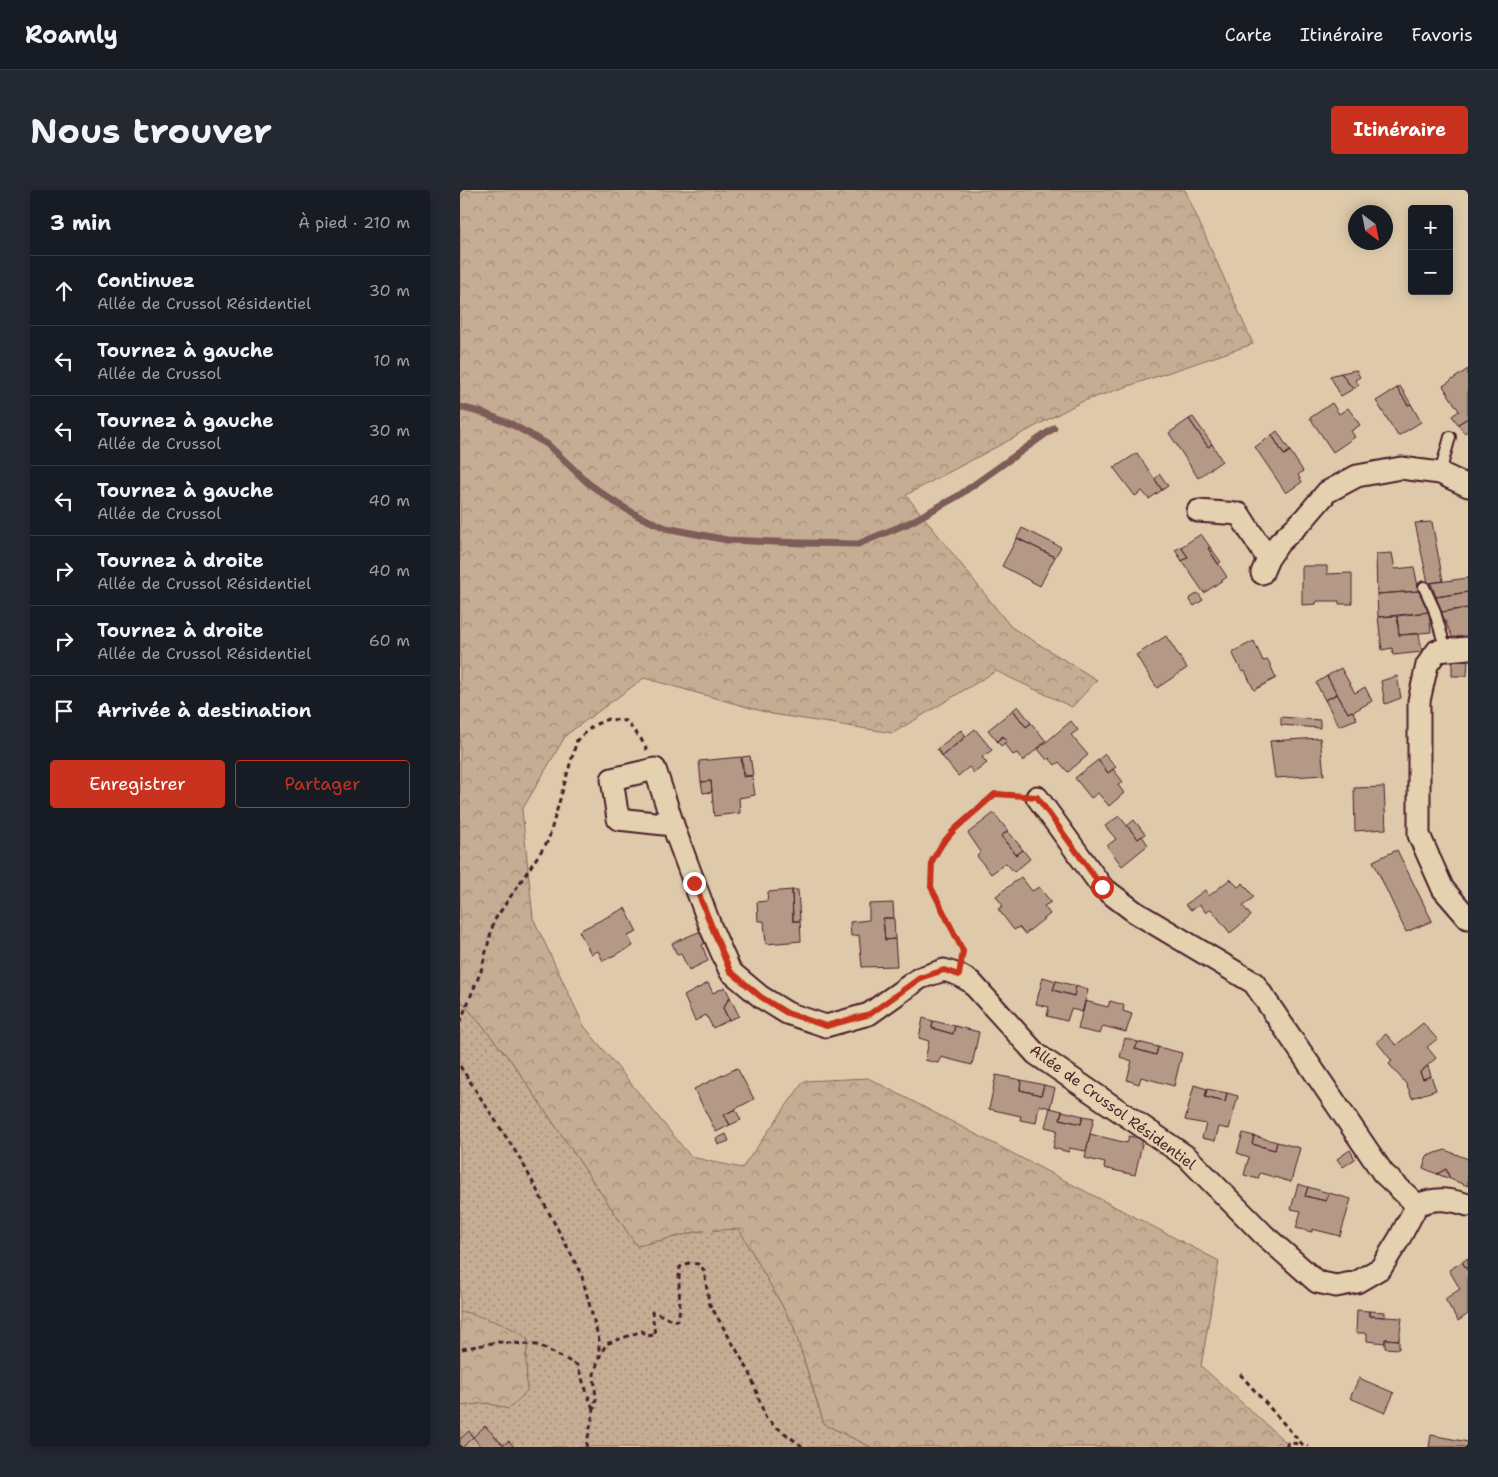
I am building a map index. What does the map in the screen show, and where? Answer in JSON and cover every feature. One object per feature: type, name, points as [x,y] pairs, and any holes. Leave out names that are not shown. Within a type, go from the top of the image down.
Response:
[{"type":"street","points":[[1198,511],[1239,514],[1265,566],[1279,543],[1328,492],[1357,476],[1400,468],[1440,473],[1468,486]]},
{"type":"street","points":[[1468,648],[1437,651],[1427,665],[1419,701],[1419,835],[1443,889],[1468,918]]},
{"type":"street","points":[[673,825],[618,818],[612,779],[655,769],[673,825],[711,928],[730,971],[761,997],[787,1013],[826,1026],[870,1014],[920,978],[944,970],[959,975]]},
{"type":"street","points":[[1037,797],[1102,887],[1135,912],[1254,983],[1383,1173],[1417,1205],[1427,1201],[1450,1199],[1468,1205]]},
{"type":"street","name":"Allée de Crussol Résidentiel","points":[[959,975],[970,982],[1036,1054],[1187,1157],[1263,1234],[1317,1282],[1336,1286],[1357,1282],[1381,1268],[1417,1205]]},
{"type":"lane","points":[[1440,473],[1450,437]]},
{"type":"lane","points":[[1424,587],[1434,609],[1446,650]]},
{"type":"path","points":[[460,1022],[481,971],[494,921],[548,841],[577,740],[594,725],[608,719],[626,721],[641,739],[655,769]]},
{"type":"path","points":[[959,975],[963,951],[931,887],[932,861],[942,844],[955,829],[995,794],[1037,797]]},
{"type":"path","points":[[460,1066],[522,1160],[581,1273],[600,1340],[599,1358]]},
{"type":"path","points":[[586,1447],[596,1400],[594,1374],[606,1344],[642,1331],[647,1336],[655,1335],[652,1312],[673,1321],[678,1320],[678,1278],[680,1268],[688,1263],[698,1264],[704,1270],[709,1303],[750,1373],[766,1419],[803,1447]]},
{"type":"path","points":[[462,1349],[498,1342],[538,1345],[577,1365],[594,1410]]},
{"type":"path","points":[[1240,1374],[1302,1444],[1308,1447]]},
{"type":"path","points":[[1286,1447],[1288,1443],[1302,1444]]},
{"type":"green space","points":[[460,190],[1185,190],[1253,344],[1081,402],[906,495],[1011,627],[1097,680],[1072,707],[996,671],[893,733],[772,714],[644,678],[566,735],[522,810],[533,918],[584,1026],[691,1157],[742,1168],[804,1081],[868,1078],[1219,1261],[1201,1366],[1291,1447],[871,1447],[824,1424],[793,1325],[739,1229],[700,1231],[637,1246],[512,1062],[460,999]]},
{"type":"green space","points":[[460,999],[512,1062],[637,1246],[700,1231],[739,1228],[793,1325],[824,1424],[871,1447],[460,1447],[460,1406],[487,1403],[509,1409],[526,1358],[528,1340],[465,1312],[460,1313]]},
{"type":"green space","points":[[465,1312],[506,1326],[528,1340],[526,1358],[527,1391],[509,1409],[487,1403],[460,1406],[460,1313]]},
{"type":"building","points":[[1468,369],[1468,418],[1458,424],[1452,416],[1459,411],[1443,386]]},
{"type":"building","points":[[1356,370],[1360,377],[1355,380],[1359,385],[1353,389],[1341,373]]},
{"type":"building","points":[[1341,373],[1353,389],[1341,396],[1330,376]]},
{"type":"building","points":[[1400,386],[1411,404],[1408,405],[1397,388]]},
{"type":"building","points":[[1397,388],[1408,405],[1411,404],[1421,422],[1398,436],[1376,401]]},
{"type":"building","points":[[1332,403],[1339,414],[1348,408],[1360,425],[1351,431],[1355,437],[1333,452],[1310,418]]},
{"type":"building","points":[[1193,417],[1212,444],[1208,447],[1189,419]]},
{"type":"building","points":[[1468,418],[1468,431],[1464,433],[1458,424]]},
{"type":"building","points":[[1189,419],[1208,447],[1212,444],[1222,461],[1198,478],[1169,433]]},
{"type":"building","points":[[1277,431],[1290,451],[1284,455],[1272,435]]},
{"type":"building","points":[[1272,435],[1284,455],[1290,451],[1303,471],[1298,475],[1302,482],[1286,493],[1255,447]]},
{"type":"building","points":[[1137,453],[1162,490],[1149,499],[1142,491],[1135,496],[1114,468]]},
{"type":"building","points":[[1160,474],[1168,486],[1162,490],[1155,479]]},
{"type":"building","points":[[1432,522],[1443,581],[1428,583],[1415,523]]},
{"type":"building","points":[[1022,528],[1061,547],[1055,557],[1017,538]]},
{"type":"building","points":[[1201,534],[1227,577],[1204,593],[1182,561],[1188,557],[1181,547]]},
{"type":"building","points":[[1017,538],[1055,557],[1040,586],[1002,566]]},
{"type":"building","points":[[1181,547],[1188,557],[1182,561],[1175,550]]},
{"type":"building","points":[[1210,547],[1221,562],[1218,564],[1208,548]]},
{"type":"building","points":[[1392,553],[1395,569],[1414,567],[1419,591],[1377,594],[1376,554]]},
{"type":"building","points":[[1302,566],[1327,566],[1327,574],[1352,573],[1352,604],[1339,604],[1339,601],[1317,601],[1316,604],[1302,605]]},
{"type":"building","points":[[1468,578],[1468,592],[1436,597],[1431,583]]},
{"type":"building","points":[[1419,591],[1429,612],[1378,617],[1377,594]]},
{"type":"building","points":[[1468,592],[1468,608],[1441,612],[1436,597]]},
{"type":"building","points":[[1198,593],[1203,600],[1194,606],[1189,599]]},
{"type":"building","points":[[1468,608],[1468,639],[1454,641],[1441,612]]},
{"type":"building","points":[[1429,612],[1431,632],[1399,635],[1397,616]]},
{"type":"building","points":[[1397,616],[1399,635],[1419,634],[1422,652],[1393,655],[1392,648],[1382,650],[1378,617]]},
{"type":"building","points":[[1166,636],[1187,668],[1157,688],[1136,655]]},
{"type":"building","points":[[1254,641],[1263,661],[1268,660],[1276,678],[1254,690],[1245,671],[1242,672],[1232,652]]},
{"type":"building","points":[[1452,660],[1468,660],[1467,676],[1452,676]]},
{"type":"building","points":[[1341,668],[1355,693],[1365,687],[1372,701],[1353,712],[1348,713],[1327,676]]},
{"type":"building","points":[[1327,676],[1337,694],[1325,700],[1316,683]]},
{"type":"building","points":[[1397,676],[1401,698],[1385,704],[1381,681]]},
{"type":"building","points":[[1337,694],[1348,713],[1352,711],[1357,719],[1339,726],[1325,700]]},
{"type":"building","points":[[1018,706],[1031,723],[1026,727],[1013,710]]},
{"type":"building","points":[[1013,710],[1026,727],[1031,723],[1046,741],[1023,761],[1017,753],[1013,755],[1004,744],[1007,741],[1003,736],[997,741],[988,730]]},
{"type":"building","points":[[1281,717],[1320,720],[1320,728],[1281,725]]},
{"type":"building","points":[[1071,721],[1078,730],[1071,735],[1088,755],[1068,772],[1059,762],[1055,765],[1049,758],[1047,760],[1038,749]]},
{"type":"building","points":[[975,729],[992,750],[982,757],[987,763],[974,773],[969,767],[958,776],[942,756]]},
{"type":"building","points":[[961,730],[966,736],[942,756],[937,749]]},
{"type":"building","points":[[1003,736],[1007,741],[1001,746],[997,741]]},
{"type":"building","points":[[1320,738],[1324,775],[1275,778],[1270,741]]},
{"type":"building","points":[[1105,754],[1116,767],[1108,773],[1098,760]]},
{"type":"building","points":[[750,756],[753,775],[744,776],[742,757]]},
{"type":"building","points":[[741,757],[743,777],[752,776],[755,795],[739,798],[740,813],[714,816],[711,781],[701,782],[699,761]]},
{"type":"building","points":[[1098,760],[1108,773],[1113,769],[1123,782],[1118,785],[1124,793],[1109,806],[1098,793],[1091,798],[1075,778]]},
{"type":"building","points":[[711,781],[712,792],[703,793],[701,782]]},
{"type":"building","points":[[1384,787],[1386,829],[1355,831],[1354,788]]},
{"type":"building","points":[[994,813],[1008,831],[1001,836],[1016,855],[1023,850],[1030,859],[1014,872],[1006,863],[991,874],[977,856],[981,852],[968,833]]},
{"type":"building","points":[[1119,816],[1138,839],[1142,836],[1148,845],[1122,866],[1107,846],[1116,839],[1105,826]]},
{"type":"building","points":[[1134,820],[1145,834],[1138,839],[1127,826]]},
{"type":"building","points":[[1008,831],[1023,850],[1016,855],[1001,836]]},
{"type":"building","points":[[1397,850],[1432,921],[1406,932],[1373,861]]},
{"type":"building","points":[[1021,877],[1032,891],[1039,887],[1051,902],[1044,906],[1050,914],[1025,934],[1019,927],[1014,930],[998,909],[1003,906],[996,896]]},
{"type":"building","points":[[1230,879],[1238,887],[1243,883],[1254,897],[1243,906],[1251,916],[1230,933],[1211,909],[1206,913],[1200,905],[1191,910],[1185,905],[1205,890],[1209,896]]},
{"type":"building","points":[[792,890],[793,921],[800,921],[801,941],[766,944],[764,921],[758,921],[757,902],[767,901],[768,892]]},
{"type":"building","points":[[792,890],[798,890],[800,921],[793,921]]},
{"type":"building","points":[[893,903],[894,918],[883,918],[885,940],[895,939],[897,966],[862,967],[859,935],[851,936],[850,922],[869,920],[869,904]]},
{"type":"building","points":[[625,908],[637,932],[628,936],[633,946],[603,961],[598,951],[591,954],[579,931]]},
{"type":"building","points":[[883,918],[894,918],[895,939],[885,940]]},
{"type":"building","points":[[701,931],[705,943],[702,945],[708,961],[689,970],[681,954],[677,955],[672,943]]},
{"type":"building","points":[[1043,977],[1056,981],[1053,990],[1074,996],[1076,986],[1088,990],[1083,1012],[1071,1009],[1067,1021],[1047,1016],[1049,1007],[1036,1004]]},
{"type":"building","points":[[1056,981],[1076,986],[1074,996],[1053,990]]},
{"type":"building","points":[[708,983],[713,993],[725,987],[730,997],[723,1008],[729,1020],[713,1028],[706,1015],[695,1021],[684,996]]},
{"type":"building","points":[[730,997],[739,1016],[729,1020],[723,1008]]},
{"type":"building","points":[[1085,1001],[1108,1007],[1110,1001],[1124,1005],[1123,1011],[1132,1014],[1126,1032],[1103,1026],[1100,1034],[1078,1029]]},
{"type":"building","points":[[923,1018],[933,1021],[932,1028],[953,1034],[955,1026],[979,1032],[972,1065],[941,1057],[938,1063],[925,1060],[929,1041],[919,1038]]},
{"type":"building","points":[[933,1021],[955,1026],[953,1034],[932,1028]]},
{"type":"building","points":[[1423,1023],[1437,1039],[1427,1047],[1436,1058],[1420,1072],[1423,1079],[1431,1076],[1436,1090],[1412,1098],[1407,1085],[1389,1064],[1392,1061],[1377,1042],[1386,1034],[1396,1045]]},
{"type":"building","points":[[1125,1038],[1138,1042],[1135,1049],[1156,1055],[1158,1047],[1182,1053],[1174,1086],[1141,1077],[1139,1084],[1127,1080],[1132,1061],[1120,1057]]},
{"type":"building","points":[[1138,1042],[1158,1047],[1156,1055],[1135,1049]]},
{"type":"building","points":[[1428,1066],[1431,1076],[1423,1079],[1420,1072]]},
{"type":"building","points":[[737,1068],[754,1099],[724,1115],[730,1125],[716,1132],[694,1089]]},
{"type":"building","points":[[996,1075],[1021,1080],[1020,1090],[1041,1095],[1044,1085],[1055,1088],[1050,1108],[1039,1105],[1036,1123],[1020,1120],[1021,1116],[989,1109]]},
{"type":"building","points":[[1021,1080],[1044,1085],[1041,1095],[1020,1090]]},
{"type":"building","points":[[1194,1085],[1207,1089],[1205,1097],[1225,1102],[1227,1093],[1238,1096],[1229,1129],[1219,1127],[1215,1141],[1202,1138],[1206,1124],[1185,1120]]},
{"type":"building","points":[[1207,1089],[1227,1093],[1225,1102],[1205,1097]]},
{"type":"building","points":[[1050,1108],[1062,1111],[1060,1119],[1081,1124],[1083,1116],[1094,1118],[1086,1151],[1069,1148],[1069,1152],[1053,1148],[1057,1130],[1045,1127]]},
{"type":"building","points":[[735,1109],[741,1120],[730,1125],[724,1115]]},
{"type":"building","points":[[1062,1111],[1083,1116],[1081,1124],[1060,1119]]},
{"type":"building","points":[[1243,1133],[1254,1136],[1252,1144],[1275,1150],[1277,1142],[1300,1148],[1291,1182],[1260,1173],[1258,1179],[1244,1175],[1249,1157],[1237,1153]]},
{"type":"building","points":[[726,1134],[729,1141],[718,1145],[716,1139]]},
{"type":"building","points":[[1090,1134],[1127,1143],[1129,1136],[1143,1139],[1135,1175],[1104,1168],[1105,1163],[1085,1158]]},
{"type":"building","points":[[1254,1136],[1277,1142],[1275,1150],[1252,1144]]},
{"type":"building","points":[[1350,1150],[1355,1159],[1343,1167],[1337,1159]]},
{"type":"building","points":[[1445,1150],[1468,1159],[1468,1186],[1450,1179],[1446,1169],[1437,1174],[1423,1168],[1427,1156]]},
{"type":"building","points":[[1446,1169],[1450,1179],[1437,1174]]},
{"type":"building","points":[[1298,1184],[1308,1187],[1305,1196],[1326,1201],[1329,1193],[1351,1199],[1340,1236],[1312,1229],[1312,1232],[1296,1228],[1301,1211],[1291,1209]]},
{"type":"building","points":[[1308,1187],[1329,1193],[1326,1201],[1305,1196]]},
{"type":"building","points":[[1468,1258],[1468,1271],[1462,1262]]},
{"type":"building","points":[[1462,1262],[1468,1271],[1468,1314],[1458,1321],[1445,1299],[1460,1289],[1449,1270]]},
{"type":"building","points":[[1357,1310],[1369,1311],[1369,1316],[1402,1318],[1399,1340],[1385,1339],[1385,1343],[1367,1341],[1367,1333],[1356,1333]]},
{"type":"building","points":[[1369,1311],[1385,1312],[1385,1317],[1369,1316]]},
{"type":"building","points":[[1385,1339],[1399,1340],[1399,1349],[1385,1348]]},
{"type":"building","points":[[1359,1378],[1394,1393],[1385,1413],[1350,1398]]},
{"type":"building","points":[[485,1426],[503,1445],[509,1441],[514,1447],[479,1447],[473,1437]]},
{"type":"building","points":[[469,1431],[473,1437],[463,1447],[460,1447],[460,1439]]},
{"type":"building","points":[[1431,1435],[1468,1442],[1467,1447],[1429,1447]]},
{"type":"waterway","points":[[460,407],[483,413],[513,425],[547,444],[588,483],[613,501],[638,516],[666,528],[727,540],[804,543],[858,544],[909,523],[958,496],[1054,428]]},
{"type":"route","points":[[694,883],[730,971],[761,997],[787,1013],[826,1026],[870,1014],[920,978],[944,970],[959,975],[963,951],[931,887],[932,861],[942,844],[955,829],[995,794],[1037,797],[1102,887]]}]
